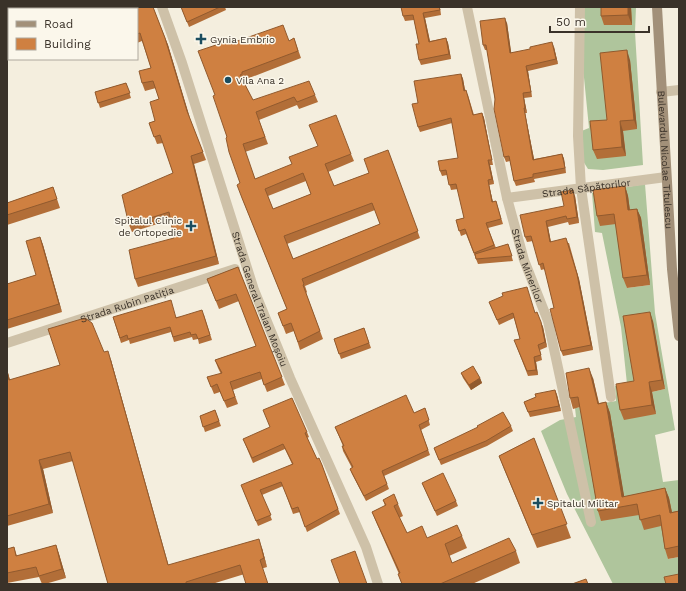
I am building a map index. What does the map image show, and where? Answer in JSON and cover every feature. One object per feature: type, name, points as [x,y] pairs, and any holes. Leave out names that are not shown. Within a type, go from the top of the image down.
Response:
[{"type":"main road","name":"Bulevardul Nicolae Titulescu","points":[[657,7],[672,269],[679,336]]},
{"type":"street","name":"Strada General Traian Moșoiu","points":[[162,7],[182,63],[246,265],[290,378],[366,547],[378,584]]},
{"type":"street","name":"Strada Minerilor","points":[[467,7],[507,198],[524,260],[548,321],[591,522]]},
{"type":"street","points":[[580,7],[578,136],[581,188],[611,397]]},
{"type":"street","points":[[661,92],[679,90]]},
{"type":"street","name":"Strada Săpătorilor","points":[[507,198],[666,177]]},
{"type":"street","name":"Strada Rubin Patiția","points":[[7,343],[246,265]]},
{"type":"green space","points":[[577,7],[636,7],[635,32],[643,165],[603,170],[588,169],[583,161],[579,132],[589,128]],"holes":[[[611,129],[623,131],[626,156]]]},
{"type":"green space","points":[[645,184],[655,313],[675,430],[655,435],[663,482],[679,480],[679,522],[664,526],[668,559],[679,557],[679,582],[667,584],[613,584],[567,494],[541,431],[560,420],[576,417],[575,408],[616,401],[615,386],[627,384],[621,327],[602,233],[595,232],[592,193]],"holes":[[[618,223],[650,285],[627,288]],[[653,321],[665,389],[652,392],[656,414],[638,390]]]},
{"type":"building","points":[[153,7],[165,38],[187,111],[203,152],[191,156],[216,256],[135,279],[129,250],[174,238],[169,212],[129,225],[122,195],[173,173],[160,135],[154,137],[149,123],[155,121],[150,102],[159,99],[153,81],[142,83],[139,71],[151,68],[140,33],[138,34],[138,8],[118,8]]},
{"type":"building","points":[[181,7],[220,7],[187,22]]},
{"type":"building","points":[[401,7],[439,7],[440,10],[423,13],[429,42],[446,38],[449,54],[419,60],[416,44],[419,44],[413,15],[403,16]]},
{"type":"building","points":[[601,7],[628,7],[628,15],[601,16]]},
{"type":"building","points":[[505,18],[510,53],[552,42],[556,59],[526,66],[531,92],[523,93],[524,108],[533,160],[562,154],[565,168],[533,174],[533,177],[514,181],[509,156],[504,157],[494,109],[495,99],[486,45],[483,45],[480,21]]},
{"type":"building","points":[[8,22],[7,45],[7,23]]},
{"type":"building","points":[[283,25],[289,41],[294,38],[298,51],[242,72],[240,75],[253,100],[309,81],[315,95],[297,102],[294,97],[256,112],[265,137],[243,144],[255,179],[292,164],[289,157],[318,146],[309,125],[336,115],[351,154],[325,164],[334,186],[369,173],[364,159],[388,150],[418,231],[302,279],[320,331],[298,342],[291,323],[283,326],[278,313],[287,309],[237,185],[240,183],[229,152],[227,137],[213,96],[215,95],[198,51],[228,41],[229,44]],"holes":[[[303,173],[311,194],[273,209],[265,189]],[[372,203],[380,224],[293,259],[284,236]]]},
{"type":"building","points":[[627,50],[634,120],[620,121],[622,147],[593,150],[590,121],[607,120],[600,53]]},
{"type":"building","points":[[461,74],[464,91],[466,90],[473,115],[482,113],[492,160],[488,160],[492,179],[488,180],[492,202],[496,201],[501,219],[486,223],[494,245],[474,253],[465,229],[459,231],[456,220],[464,218],[456,184],[449,185],[446,170],[440,171],[438,161],[458,158],[451,118],[418,127],[412,104],[418,103],[414,81]]},
{"type":"building","points":[[126,83],[130,93],[98,103],[95,92]]},
{"type":"building","points":[[625,186],[628,210],[637,209],[647,275],[623,278],[614,214],[597,216],[593,190]]},
{"type":"building","points":[[53,187],[57,199],[7,215],[7,203]]},
{"type":"building","points":[[573,190],[577,217],[567,219],[566,216],[546,221],[550,242],[566,238],[577,274],[591,345],[561,351],[550,309],[554,308],[543,263],[539,265],[531,236],[525,237],[520,215],[564,206],[561,192]]},
{"type":"building","points":[[40,237],[59,304],[7,320],[7,284],[36,275],[26,241]]},
{"type":"building","points":[[508,244],[512,256],[476,259],[475,254]]},
{"type":"building","points":[[238,267],[282,377],[264,385],[260,372],[230,382],[235,397],[224,401],[217,384],[211,387],[207,377],[222,373],[215,360],[256,346],[236,294],[216,301],[207,279]]},
{"type":"building","points":[[527,287],[535,313],[537,312],[541,322],[545,342],[538,345],[541,355],[534,357],[536,370],[527,371],[514,340],[520,339],[513,313],[497,320],[489,302],[503,296],[502,293]]},
{"type":"building","points":[[171,300],[176,318],[202,310],[210,335],[198,339],[196,334],[191,335],[190,332],[173,337],[170,327],[128,339],[127,335],[120,338],[113,317]]},
{"type":"building","points":[[650,312],[662,380],[649,382],[652,405],[620,410],[616,384],[634,381],[623,316]]},
{"type":"building","points":[[85,318],[92,323],[104,352],[108,351],[168,565],[259,539],[264,558],[260,560],[268,584],[246,584],[240,565],[186,582],[186,584],[108,584],[70,452],[39,460],[49,504],[7,516],[7,372],[9,380],[60,365],[48,329]]},
{"type":"building","points":[[364,328],[369,343],[339,354],[334,339]]},
{"type":"building","points":[[473,366],[480,378],[469,385],[461,373]]},
{"type":"building","points":[[589,368],[598,404],[606,402],[622,497],[665,488],[670,513],[679,511],[679,546],[665,549],[660,515],[640,520],[637,504],[598,511],[578,397],[570,398],[566,373]]},
{"type":"building","points":[[555,390],[559,406],[528,412],[524,402],[536,397],[535,394]]},
{"type":"building","points":[[406,395],[414,413],[425,408],[429,420],[419,425],[428,450],[382,471],[387,484],[364,496],[350,469],[353,467],[342,446],[344,446],[335,427]]},
{"type":"building","points":[[292,398],[307,432],[305,433],[317,459],[319,458],[322,465],[338,509],[305,527],[298,507],[292,509],[281,482],[260,490],[271,515],[256,521],[241,485],[293,464],[283,444],[252,458],[243,439],[270,427],[263,410]]},
{"type":"building","points":[[215,410],[219,421],[203,427],[200,416]]},
{"type":"building","points":[[503,412],[511,426],[486,441],[439,460],[434,448],[478,427],[477,426]]},
{"type":"building","points":[[534,438],[567,524],[532,535],[499,456]]},
{"type":"building","points":[[443,473],[456,501],[435,511],[422,483]]},
{"type":"building","points":[[394,494],[398,504],[394,506],[407,533],[422,526],[427,538],[457,525],[462,536],[445,544],[452,563],[509,538],[516,551],[440,584],[402,584],[398,574],[400,573],[372,512],[386,505],[383,500]]},
{"type":"building","points":[[56,545],[62,569],[39,576],[36,567],[7,573],[7,549],[14,547],[16,556]]},
{"type":"building","points":[[355,551],[367,584],[340,584],[331,560]]},
{"type":"building","points":[[679,574],[679,584],[666,584],[664,577]]},
{"type":"building","points":[[586,579],[588,584],[572,584]]},
{"type":"place","name":"Gynia Embrio","points":[[201,39]]},
{"type":"place","name":"Vila Ana 2","points":[[228,80]]},
{"type":"place","name":"Spitalul Clinic de Ortopedie","points":[[191,226]]},
{"type":"place","name":"Spitalul Militar","points":[[538,503]]}]
